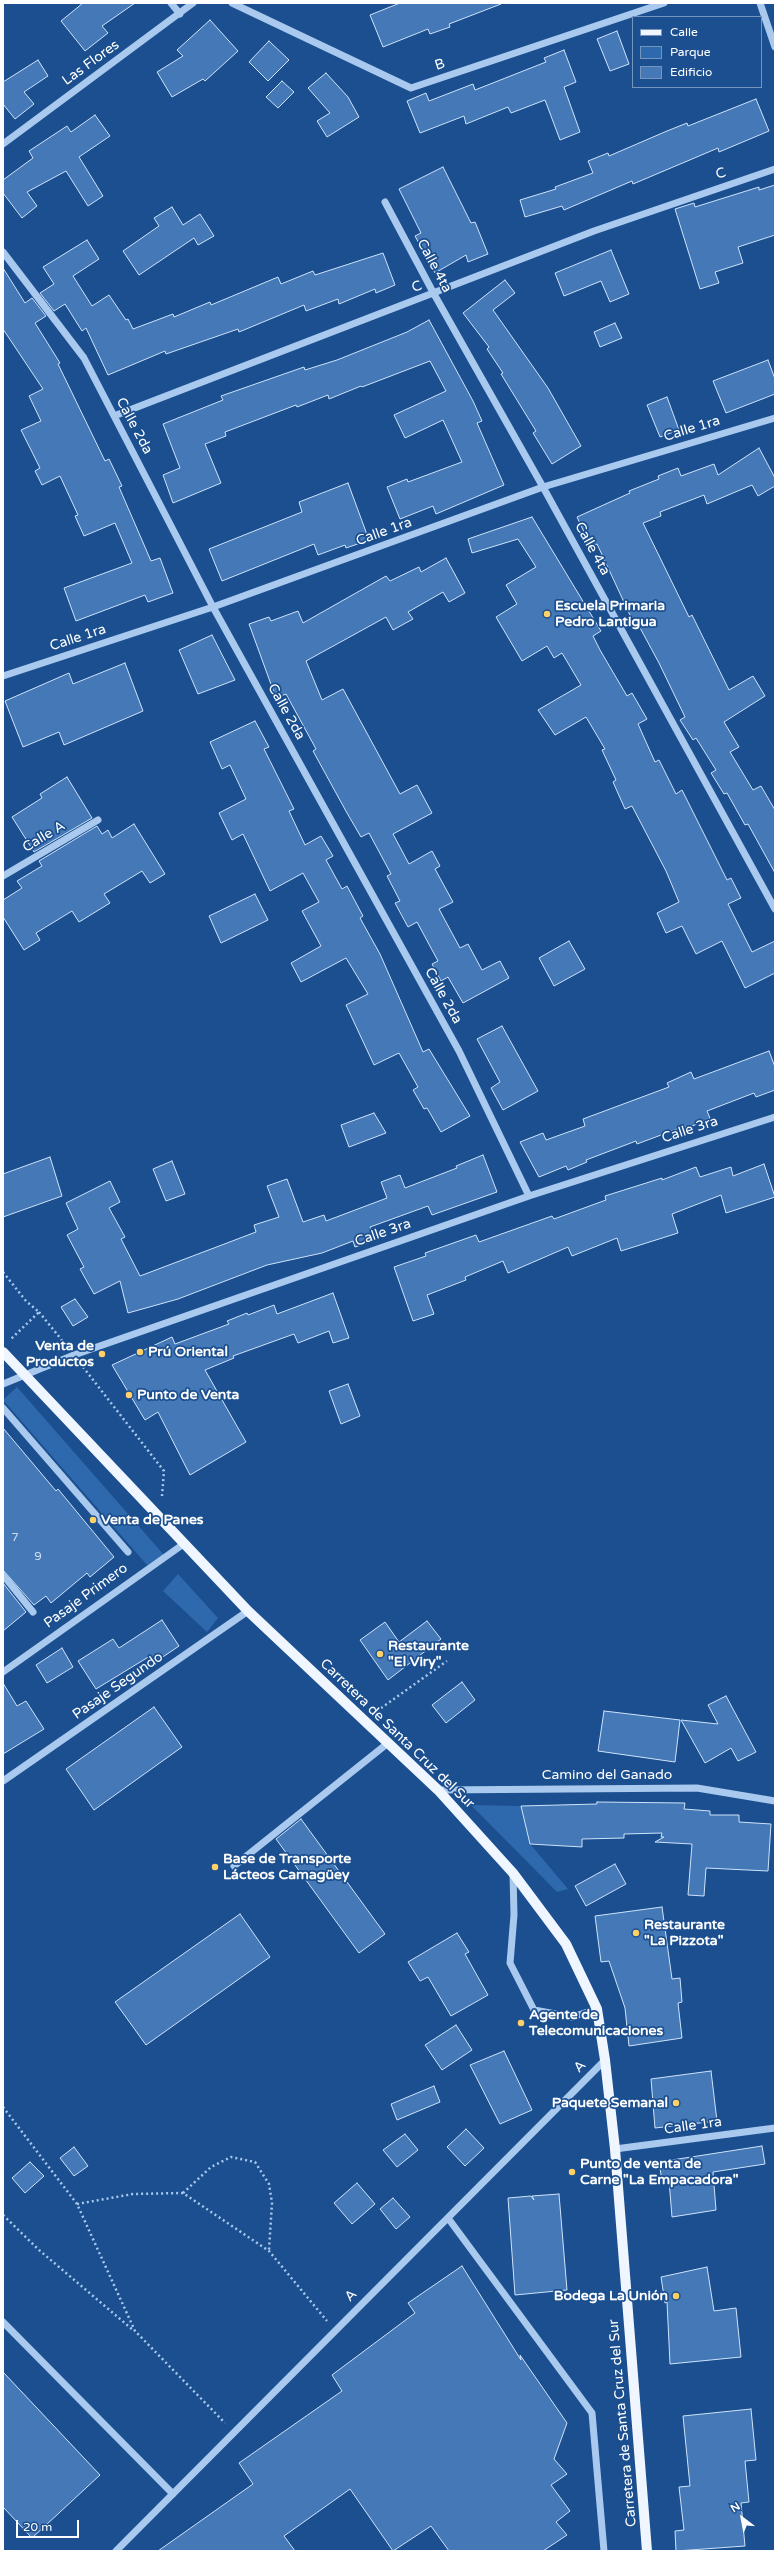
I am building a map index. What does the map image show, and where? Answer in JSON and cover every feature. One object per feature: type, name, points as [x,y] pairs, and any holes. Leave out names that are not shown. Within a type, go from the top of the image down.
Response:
[{"type":"main road","name":"Carretera de Santa Cruz del Sur","points":[[3,1352],[185,1543],[248,1612],[438,1790],[513,1873],[566,1944],[597,2010],[606,2060],[615,2149],[647,2551]]},
{"type":"street","points":[[172,3],[180,14]]},
{"type":"street","name":"Las Flores","points":[[3,144],[193,3]]},
{"type":"street","name":"B","points":[[232,3],[411,88],[664,3]]},
{"type":"street","points":[[760,3],[775,47]]},
{"type":"street","name":"C","points":[[114,416],[434,294],[594,231],[775,169]]},
{"type":"street","name":"Calle 4ta","points":[[385,202],[434,294],[543,487],[775,909]]},
{"type":"street","name":"Calle 2da","points":[[3,252],[84,358],[214,607],[459,1051],[529,1196]]},
{"type":"street","name":"Calle 1ra","points":[[3,676],[214,607],[543,487],[775,418]]},
{"type":"street","name":"Calle A","points":[[3,876],[98,820]]},
{"type":"street","name":"Calle 3ra","points":[[3,1384],[23,1374],[74,1355],[529,1196],[775,1117]]},
{"type":"street","points":[[3,1408],[128,1552]]},
{"type":"street","name":"Pasaje Primero","points":[[3,1672],[185,1543]]},
{"type":"street","points":[[3,1575],[33,1612]]},
{"type":"street","name":"Pasaje Segundo","points":[[3,1781],[248,1612]]},
{"type":"street","points":[[234,1866],[388,1743]]},
{"type":"street","name":"Camino del Ganado","points":[[438,1790],[697,1788],[775,1801]]},
{"type":"street","points":[[513,1873],[514,1914],[510,1963],[534,2010],[572,2017],[597,2010]]},
{"type":"street","name":"A","points":[[116,2551],[606,2060]]},
{"type":"street","name":"Calle 1ra","points":[[615,2149],[775,2128]]},
{"type":"street","points":[[448,2218],[592,2413],[604,2551]]},
{"type":"street","points":[[3,2322],[173,2494]]},
{"type":"path","points":[[3,1272],[26,1301],[39,1312],[74,1355],[164,1470],[160,1518]]},
{"type":"path","points":[[8,1341],[39,1312]]},
{"type":"path","points":[[364,1721],[447,1661]]},
{"type":"path","points":[[3,2107],[77,2204],[135,2331]]},
{"type":"path","points":[[183,2194],[211,2167],[231,2157],[255,2162],[269,2184],[270,2190],[272,2203],[269,2251]]},
{"type":"path","points":[[77,2204],[133,2194],[183,2194],[269,2251],[335,2331]]},
{"type":"path","points":[[3,2215],[39,2250],[135,2331],[234,2432]]},
{"type":"green space","points":[[17,1387],[164,1555],[147,1565],[3,1400]]},
{"type":"green space","points":[[178,1574],[218,1618],[207,1632],[163,1591]]},
{"type":"green space","points":[[471,1805],[521,1806],[530,1844],[568,1889],[557,1892]]},
{"type":"building","points":[[83,3],[135,3],[102,26],[108,33],[85,51],[61,21]]},
{"type":"building","points":[[400,3],[501,4],[449,24],[450,27],[430,34],[428,29],[383,47],[370,15]]},
{"type":"building","points":[[210,20],[238,51],[205,81],[203,79],[172,97],[157,72],[183,56],[177,50]]},
{"type":"building","points":[[617,31],[629,64],[610,71],[597,39]]},
{"type":"building","points":[[269,41],[289,60],[268,81],[249,62]]},
{"type":"building","points":[[564,50],[576,82],[564,87],[580,132],[560,140],[545,100],[511,113],[508,107],[466,124],[464,116],[420,133],[407,101],[426,93],[429,101],[473,84],[475,90],[546,62],[544,58]]},
{"type":"building","points":[[38,60],[48,76],[24,92],[34,104],[15,119],[3,104],[3,82]]},
{"type":"building","points":[[326,73],[348,97],[359,117],[327,137],[317,121],[330,113],[308,88]]},
{"type":"building","points":[[282,81],[294,92],[278,108],[266,97]]},
{"type":"building","points":[[756,99],[769,131],[719,152],[718,148],[633,184],[632,181],[564,210],[562,206],[525,217],[520,200],[556,189],[555,187],[593,173],[588,161],[608,153],[609,156],[687,123],[688,126]]},
{"type":"building","points":[[95,115],[110,136],[79,157],[103,196],[88,206],[66,171],[27,192],[37,206],[22,218],[3,193],[3,180],[33,158],[29,151],[67,126],[71,132]]},
{"type":"building","points":[[443,167],[471,223],[475,222],[488,254],[468,262],[466,255],[435,273],[415,236],[421,233],[399,189]]},
{"type":"building","points":[[775,185],[775,235],[738,247],[743,263],[715,272],[719,283],[700,289],[675,209],[694,203],[695,207],[759,187],[759,190]]},
{"type":"building","points":[[172,207],[183,225],[200,214],[214,236],[198,245],[194,238],[139,275],[123,251],[159,226],[154,218]]},
{"type":"building","points":[[87,240],[99,259],[73,276],[92,306],[109,295],[126,320],[128,319],[133,329],[173,314],[174,317],[210,302],[211,305],[278,277],[281,284],[313,271],[315,275],[383,253],[395,285],[376,293],[375,289],[339,304],[338,299],[306,311],[304,305],[239,332],[238,329],[166,354],[165,351],[108,375],[86,328],[82,331],[65,304],[54,311],[40,293],[54,284],[43,267]]},
{"type":"building","points":[[611,250],[629,294],[610,302],[601,281],[564,296],[555,273]]},
{"type":"building","points":[[3,268],[25,303],[32,298],[46,316],[35,323],[60,363],[58,364],[105,461],[109,459],[122,486],[119,487],[151,561],[160,558],[173,593],[148,602],[145,595],[76,621],[64,588],[132,563],[115,523],[84,536],[75,516],[78,515],[60,476],[42,485],[35,471],[40,468],[21,430],[41,421],[29,396],[43,389],[3,329]]},
{"type":"building","points":[[505,280],[515,293],[493,310],[548,388],[581,446],[552,464],[533,433],[536,431],[501,374],[503,373],[487,349],[489,347],[463,313]]},
{"type":"building","points":[[429,320],[473,401],[482,421],[477,423],[504,485],[436,514],[433,506],[400,519],[387,487],[407,479],[408,482],[462,462],[443,420],[405,438],[394,415],[446,391],[430,361],[329,399],[328,395],[297,407],[296,405],[225,432],[226,436],[205,444],[221,483],[173,503],[163,475],[180,468],[163,424],[223,400],[221,396],[304,367],[305,370],[337,360],[407,332]]},
{"type":"building","points":[[615,323],[622,338],[600,347],[594,332]]},
{"type":"building","points":[[768,360],[775,379],[775,394],[726,413],[713,381]]},
{"type":"building","points":[[667,397],[679,430],[660,437],[647,405]]},
{"type":"building","points":[[759,448],[775,478],[775,486],[758,496],[752,485],[707,504],[704,495],[660,512],[661,516],[643,523],[689,617],[692,615],[729,690],[753,676],[765,696],[724,722],[739,747],[730,752],[753,790],[761,786],[775,810],[775,873],[748,824],[745,825],[727,793],[724,794],[711,773],[716,770],[696,738],[693,740],[680,720],[685,717],[659,663],[639,626],[636,628],[597,544],[591,547],[577,517],[630,493],[629,491],[659,479],[658,476],[678,468],[681,476],[714,464],[718,475]]},
{"type":"building","points":[[348,483],[369,540],[346,548],[345,545],[318,555],[314,544],[222,581],[209,549],[302,512],[299,502]]},
{"type":"building","points":[[532,517],[601,631],[593,636],[600,650],[627,696],[632,693],[647,719],[638,724],[655,762],[659,760],[676,794],[682,790],[727,880],[731,878],[741,898],[728,904],[752,952],[775,941],[775,973],[745,988],[722,941],[696,954],[682,926],[666,933],[657,913],[679,902],[666,871],[632,806],[625,809],[613,782],[616,780],[602,750],[605,749],[586,717],[555,735],[538,710],[581,685],[562,653],[554,658],[547,646],[522,661],[496,617],[517,604],[506,585],[536,567],[518,539],[472,553],[468,539]]},
{"type":"building","points":[[446,558],[465,593],[449,602],[443,592],[408,612],[413,619],[393,630],[386,617],[306,661],[322,700],[343,689],[400,794],[417,785],[432,813],[393,834],[409,864],[432,851],[440,866],[435,869],[453,902],[439,909],[460,948],[468,944],[482,970],[500,961],[509,978],[463,1003],[448,977],[441,981],[432,964],[438,961],[417,922],[408,927],[395,903],[400,901],[387,876],[391,874],[369,833],[361,837],[347,813],[313,751],[316,749],[286,694],[276,698],[249,624],[269,617],[271,621],[298,611],[303,623],[386,576],[390,581],[419,567],[421,572]]},
{"type":"building","points":[[212,635],[235,680],[198,694],[179,650]]},
{"type":"building","points":[[125,663],[143,711],[64,745],[59,732],[23,747],[5,701],[69,673],[73,684]]},
{"type":"building","points":[[255,721],[269,747],[264,749],[294,809],[289,811],[305,845],[321,836],[333,856],[326,860],[342,889],[347,886],[363,916],[360,918],[380,954],[423,1052],[429,1049],[470,1116],[441,1132],[427,1108],[424,1109],[413,1090],[418,1087],[399,1053],[374,1065],[346,1005],[368,994],[346,958],[301,982],[291,963],[321,946],[302,911],[319,902],[303,873],[270,891],[243,834],[232,840],[219,813],[246,799],[230,765],[222,769],[210,742]]},
{"type":"building","points":[[67,777],[92,818],[34,852],[12,817],[42,798],[40,794]]},
{"type":"building","points":[[134,824],[165,874],[150,883],[142,871],[104,894],[110,903],[79,922],[72,911],[36,933],[40,940],[24,950],[3,917],[3,900],[22,888],[17,881],[42,866],[39,861],[97,826],[102,834],[108,830],[112,838]]},
{"type":"building","points":[[255,894],[268,920],[221,943],[209,916]]},
{"type":"building","points":[[569,941],[585,969],[554,986],[539,958]]},
{"type":"building","points":[[502,1026],[538,1091],[503,1110],[491,1088],[500,1082],[477,1039]]},
{"type":"building","points":[[769,1051],[775,1067],[775,1090],[756,1097],[754,1093],[707,1111],[710,1118],[686,1129],[685,1126],[637,1144],[636,1141],[586,1160],[587,1162],[568,1170],[566,1166],[539,1177],[520,1142],[543,1133],[546,1140],[585,1126],[583,1119],[669,1087],[667,1083],[691,1072],[694,1079]]},
{"type":"building","points":[[374,1113],[386,1133],[349,1147],[341,1125]]},
{"type":"building","points":[[483,1155],[497,1192],[432,1215],[428,1206],[370,1227],[375,1240],[355,1247],[353,1241],[322,1253],[267,1265],[178,1299],[128,1313],[120,1281],[94,1294],[80,1269],[84,1267],[67,1235],[78,1229],[66,1203],[110,1181],[120,1202],[109,1208],[125,1237],[121,1239],[140,1276],[256,1232],[254,1225],[279,1217],[267,1186],[287,1179],[303,1222],[324,1215],[326,1221],[387,1198],[381,1182],[400,1175],[405,1188],[457,1168],[456,1166]]},
{"type":"building","points":[[50,1157],[62,1196],[3,1217],[3,1174]]},
{"type":"building","points":[[172,1161],[185,1194],[166,1201],[153,1169]]},
{"type":"building","points":[[764,1164],[775,1197],[726,1213],[721,1195],[672,1214],[678,1233],[621,1251],[617,1238],[572,1256],[568,1247],[508,1273],[503,1261],[465,1277],[466,1280],[427,1295],[434,1314],[413,1321],[394,1267],[426,1256],[425,1253],[476,1235],[479,1242],[552,1216],[554,1219],[606,1200],[605,1196],[662,1178],[662,1180],[696,1167],[700,1177],[731,1167],[733,1176]]},
{"type":"building","points":[[333,1293],[349,1338],[333,1343],[329,1331],[298,1343],[294,1334],[233,1356],[234,1358],[205,1370],[246,1442],[190,1475],[158,1412],[145,1420],[112,1365],[172,1337],[175,1344],[229,1324],[227,1321],[247,1313],[248,1315],[274,1305],[277,1314]]},
{"type":"building","points":[[75,1299],[88,1317],[73,1326],[61,1307]]},
{"type":"building","points":[[348,1384],[360,1416],[341,1424],[329,1391]]},
{"type":"building","points":[[3,1428],[56,1491],[58,1489],[114,1557],[90,1577],[87,1573],[51,1603],[46,1596],[34,1605],[3,1570]]},
{"type":"building","points":[[3,1583],[26,1612],[3,1631]]},
{"type":"building","points":[[162,1620],[179,1646],[154,1663],[150,1656],[96,1689],[78,1661],[113,1639],[119,1648]]},
{"type":"building","points":[[427,1621],[441,1639],[388,1680],[360,1640],[385,1622],[399,1642]]},
{"type":"building","points":[[62,1648],[73,1667],[47,1683],[36,1665]]},
{"type":"building","points":[[462,1682],[475,1700],[446,1723],[432,1705]]},
{"type":"building","points":[[3,1683],[17,1706],[26,1701],[44,1729],[3,1754]]},
{"type":"building","points":[[726,1696],[756,1752],[738,1761],[731,1748],[705,1763],[681,1720],[718,1724],[708,1705]]},
{"type":"building","points":[[154,1707],[182,1747],[94,1810],[66,1769]]},
{"type":"building","points":[[604,1711],[680,1720],[675,1762],[598,1751]]},
{"type":"building","points":[[597,1802],[685,1803],[684,1809],[710,1811],[710,1815],[739,1815],[739,1822],[771,1824],[768,1871],[706,1868],[704,1896],[688,1895],[692,1844],[655,1842],[664,1837],[661,1837],[662,1833],[624,1834],[624,1838],[582,1839],[582,1847],[530,1844],[521,1806],[597,1804]]},
{"type":"building","points":[[301,1819],[385,1934],[359,1953],[276,1839]]},
{"type":"building","points":[[615,1864],[626,1884],[586,1906],[575,1886]]},
{"type":"building","points":[[662,1907],[672,1979],[680,1978],[682,2002],[678,2003],[682,2038],[629,2046],[625,2008],[609,1961],[601,1962],[595,1916]]},
{"type":"building","points":[[240,1914],[270,1957],[146,2045],[115,2002]]},
{"type":"building","points":[[457,1933],[469,1952],[465,1954],[488,1995],[451,2016],[428,1977],[420,1981],[408,1962]]},
{"type":"building","points":[[456,2025],[472,2050],[442,2070],[425,2045]]},
{"type":"building","points":[[504,2051],[532,2110],[500,2124],[470,2065]]},
{"type":"building","points":[[711,2071],[717,2121],[655,2128],[651,2079]]},
{"type":"building","points":[[434,2086],[440,2102],[397,2120],[391,2104]]},
{"type":"building","points":[[466,2129],[484,2148],[465,2166],[447,2147]]},
{"type":"building","points":[[405,2134],[418,2150],[397,2167],[383,2150]]},
{"type":"building","points":[[762,2146],[765,2164],[713,2172],[716,2210],[672,2217],[669,2180],[662,2181],[659,2162]]},
{"type":"building","points":[[74,2147],[88,2166],[74,2176],[60,2158]]},
{"type":"building","points":[[30,2162],[44,2176],[25,2193],[12,2178]]},
{"type":"building","points":[[357,2183],[375,2204],[352,2224],[334,2203]]},
{"type":"building","points":[[559,2194],[567,2290],[515,2295],[508,2198],[531,2196],[534,2200],[532,2196]]},
{"type":"building","points":[[393,2198],[410,2217],[396,2229],[380,2209]]},
{"type":"building","points":[[462,2266],[521,2360],[520,2355],[567,2423],[554,2459],[567,2474],[551,2485],[570,2511],[556,2522],[567,2535],[543,2551],[449,2551],[431,2526],[393,2551],[350,2489],[284,2536],[295,2551],[158,2551],[253,2484],[239,2463],[342,2391],[332,2375],[415,2313],[408,2303]]},
{"type":"building","points":[[707,2267],[714,2311],[736,2308],[741,2357],[670,2364],[667,2302],[665,2303],[661,2277]]},
{"type":"building","points":[[3,2372],[100,2475],[32,2538],[3,2507]]},
{"type":"building","points":[[751,2409],[756,2460],[745,2461],[749,2502],[741,2503],[745,2546],[676,2551],[675,2531],[684,2530],[679,2487],[690,2486],[683,2416]]},
{"type":"place","name":"Escuela Primaria Pedro Lantigua","points":[[547,614]]},
{"type":"place","name":"Prú Oriental","points":[[140,1352]]},
{"type":"place","name":"Venta de Productos","points":[[102,1354]]},
{"type":"place","name":"Punto de Venta","points":[[129,1395]]},
{"type":"place","name":"Venta de Panes","points":[[93,1520]]},
{"type":"place","name":"Restaurante \"El Viry\"","points":[[380,1654]]},
{"type":"place","name":"Base de Transporte Lácteos Camagüey","points":[[215,1867]]},
{"type":"place","name":"Restaurante \"La Pizzota\"","points":[[636,1933]]},
{"type":"place","name":"Agente de Telecomunicaciones","points":[[521,2023]]},
{"type":"place","name":"Paquete Semanal","points":[[676,2103]]},
{"type":"place","name":"Punto de venta de Carne \"La Empacadora\"","points":[[572,2172]]},
{"type":"place","name":"Bodega La Unión","points":[[676,2296]]}]
